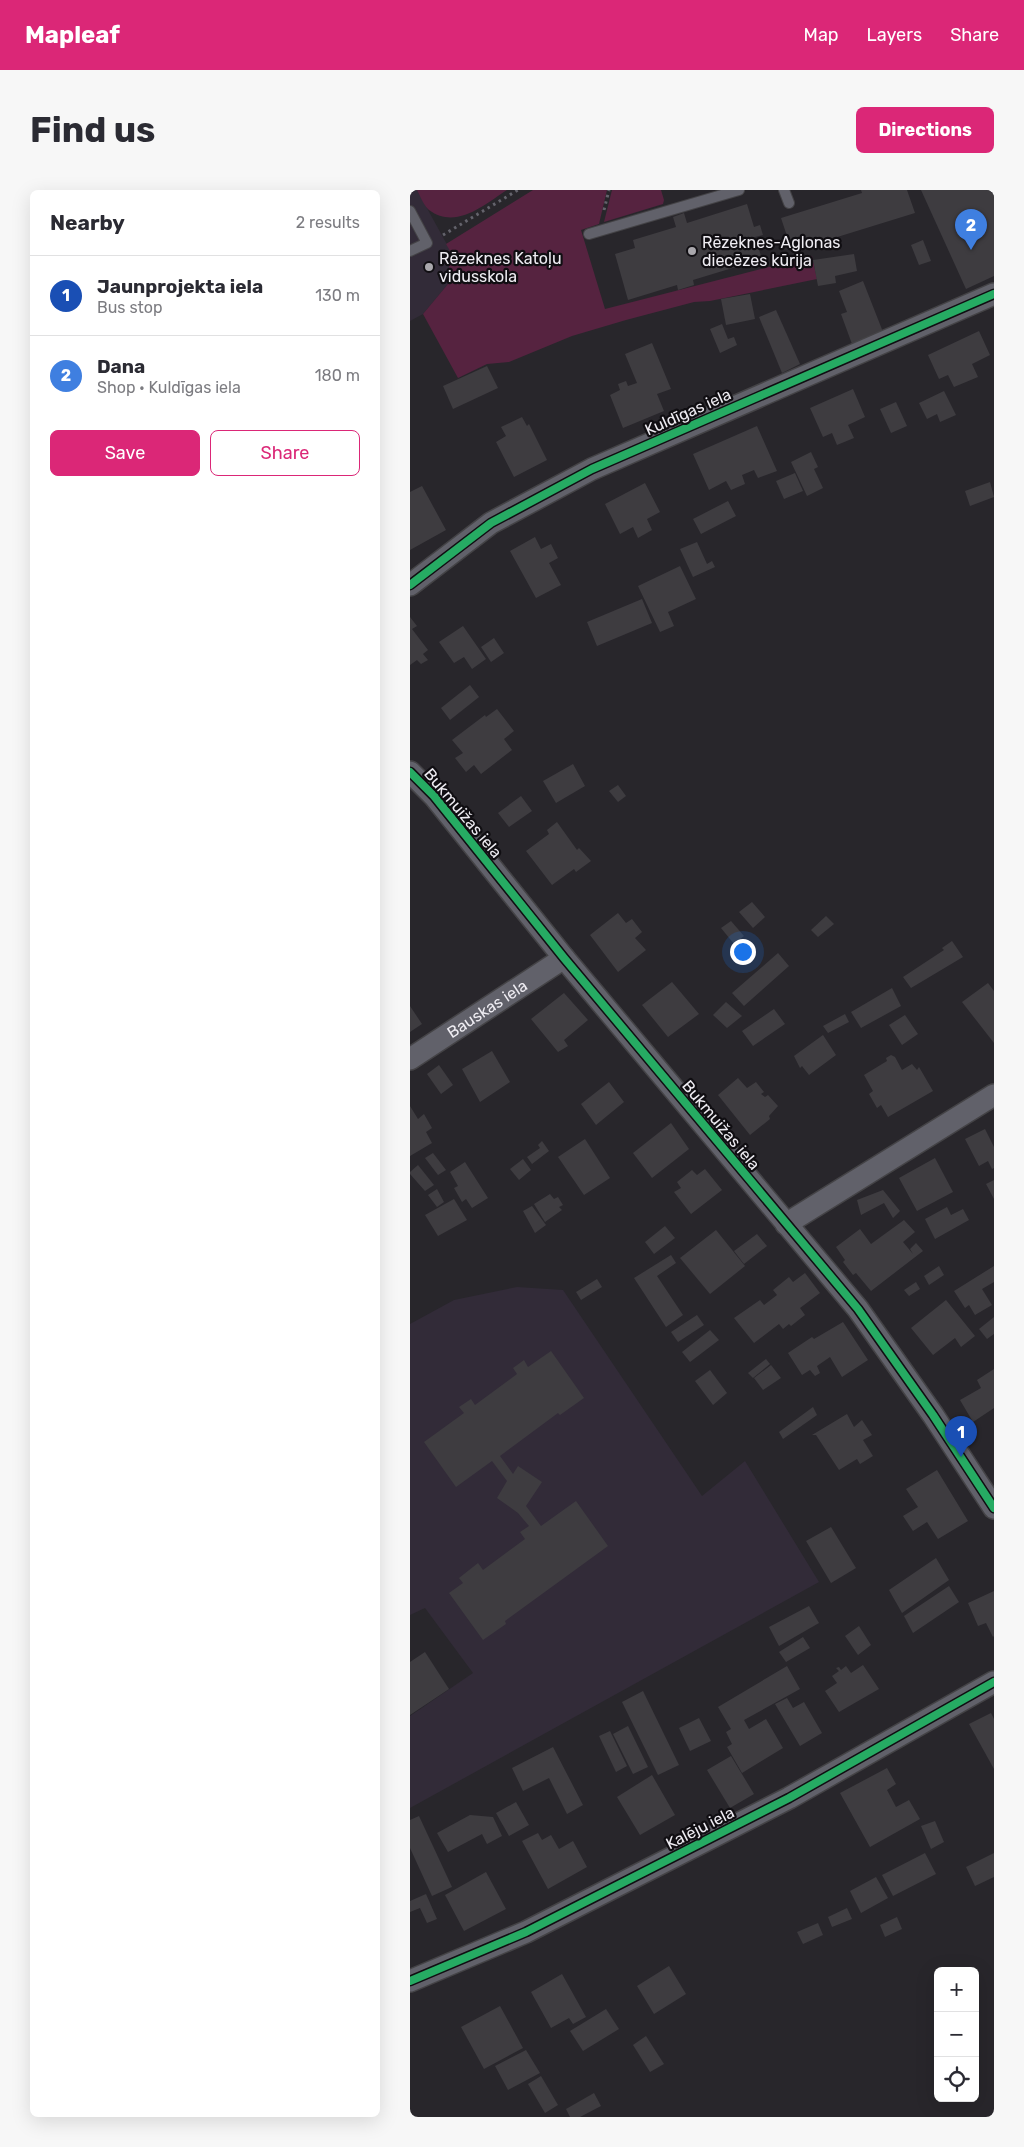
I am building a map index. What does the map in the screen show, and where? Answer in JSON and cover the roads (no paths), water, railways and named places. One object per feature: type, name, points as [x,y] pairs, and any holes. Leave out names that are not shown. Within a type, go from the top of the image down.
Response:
[{"type":"street","name":"Kuldīgas iela","points":[[410,585],[491,523],[592,469],[994,294]]},
{"type":"street","name":"Bukmuižas iela","points":[[410,772],[434,796],[564,958],[858,1309],[933,1415],[994,1508]]},
{"type":"street","name":"Bauskas iela","points":[[410,1059],[564,958]]},
{"type":"street","points":[[786,1224],[994,1096]]},
{"type":"street","name":"Kalēju iela","points":[[410,1981],[526,1932],[789,1798],[994,1682]]},
{"type":"lane","points":[[589,234],[739,190]]},
{"type":"lane","points":[[784,190],[789,202]]},
{"type":"lane","points":[[410,211],[427,242],[410,251]]},
{"type":"place","name":"Dana","points":[[971,250]]},
{"type":"place","name":"Rēzeknes-Aglonas diecēzes kūrija","points":[[692,251]]},
{"type":"place","name":"Rēzeknes Katoļu vidusskola","points":[[429,267]]},
{"type":"place","name":"Jaunprojekta iela","points":[[961,1457]]}]
